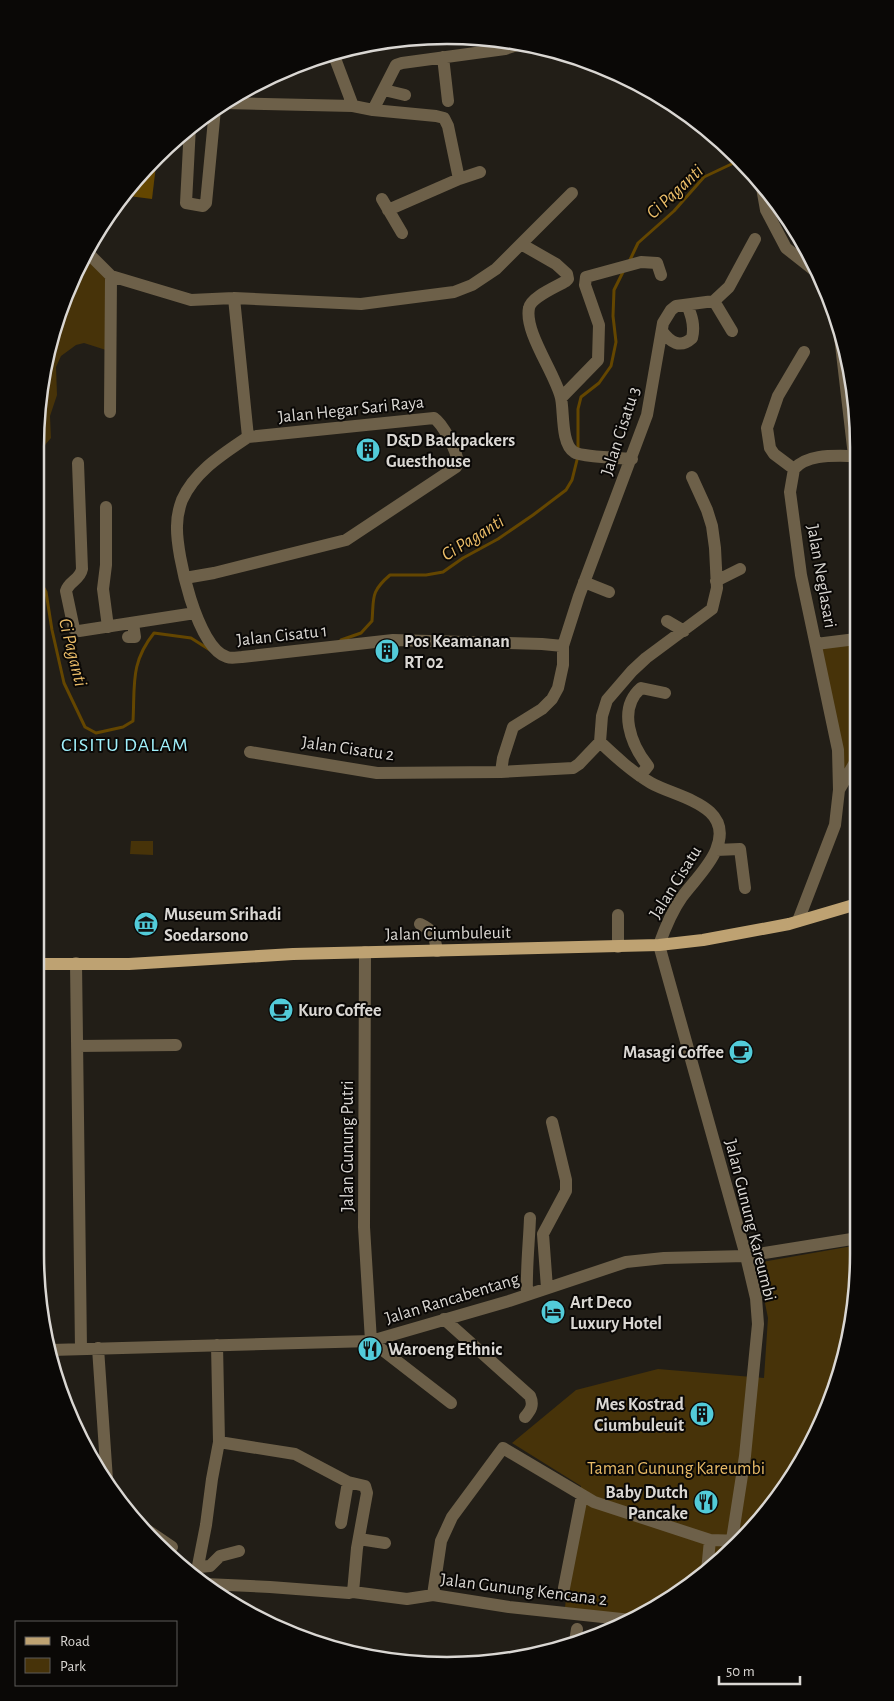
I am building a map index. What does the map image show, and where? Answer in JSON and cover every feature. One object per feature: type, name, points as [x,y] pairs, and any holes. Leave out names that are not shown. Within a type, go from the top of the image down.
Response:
[{"type":"main road","name":"Jalan Ciumbuleuit","points":[[44,964],[129,964],[293,954],[659,945],[703,940],[798,921],[850,906]]},
{"type":"street","points":[[373,110],[396,65],[508,48]]},
{"type":"street","points":[[443,57],[448,101]]},
{"type":"street","points":[[336,59],[353,106]]},
{"type":"street","points":[[384,90],[405,95]]},
{"type":"street","points":[[244,98],[353,106],[444,118],[448,126],[459,179]]},
{"type":"street","points":[[189,137],[186,203],[203,206],[206,203],[214,118]]},
{"type":"street","points":[[402,233],[385,205],[480,172]]},
{"type":"street","points":[[92,257],[111,276],[191,300],[234,298],[361,304],[454,292],[485,278],[572,193]]},
{"type":"street","points":[[764,198],[766,210],[786,248],[806,264]]},
{"type":"street","points":[[732,331],[714,301],[729,287],[755,239]]},
{"type":"street","points":[[521,244],[556,264],[567,274],[568,278],[534,300],[529,306],[534,336],[561,398],[567,441],[576,453],[632,459]]},
{"type":"street","points":[[561,398],[598,360],[599,325],[584,285],[588,276],[646,262],[657,263],[661,275]]},
{"type":"street","points":[[110,412],[111,276]]},
{"type":"street","points":[[234,298],[248,437]]},
{"type":"street","name":"Jalan Cisatu 3","points":[[563,646],[584,582],[647,415],[663,323],[671,310],[676,306],[714,301]]},
{"type":"street","points":[[662,331],[675,343],[684,343],[692,338],[694,324],[687,305]]},
{"type":"street","points":[[804,352],[778,396],[767,428],[770,448],[774,454],[794,469],[799,463],[823,456],[850,456]]},
{"type":"street","name":"Jalan Hegar Sari Raya","points":[[185,578],[214,573],[346,540],[456,467],[458,462],[455,451],[439,422],[434,418],[248,437]]},
{"type":"street","name":"Jalan Cisatu 1","points":[[248,437],[225,452],[198,475],[182,500],[178,512],[177,526],[185,578],[195,614],[210,642],[223,655],[393,640],[563,646]]},
{"type":"street","points":[[78,462],[82,569],[80,577],[68,585],[66,591],[75,630],[195,614]]},
{"type":"street","name":"Jalan Neglasari","points":[[794,469],[790,492],[802,575],[838,750],[839,790],[835,825],[798,921]]},
{"type":"street","points":[[563,646],[558,688],[552,699],[542,709],[512,728],[501,772],[573,768],[579,764],[600,742],[602,716],[607,700],[646,658],[712,609],[716,581],[712,526],[692,477]]},
{"type":"street","points":[[106,508],[106,565],[103,589],[108,627]]},
{"type":"street","points":[[716,581],[740,569]]},
{"type":"street","points":[[584,582],[609,592]]},
{"type":"street","points":[[667,621],[684,631]]},
{"type":"street","points":[[128,636],[135,637],[133,623]]},
{"type":"street","points":[[816,644],[850,639]]},
{"type":"street","points":[[640,776],[648,766],[638,753],[630,737],[629,712],[634,695],[641,688],[665,693]]},
{"type":"street","name":"Jalan Cisatu","points":[[600,742],[640,776],[653,784],[706,808],[721,832],[716,850],[681,899],[669,920],[659,945]]},
{"type":"street","name":"Jalan Cisatu 2","points":[[250,752],[377,773],[501,772]]},
{"type":"street","points":[[839,790],[850,770]]},
{"type":"street","points":[[716,850],[740,850],[745,888]]},
{"type":"street","points":[[618,914],[618,947]]},
{"type":"street","points":[[420,924],[431,929],[435,936],[438,951]]},
{"type":"street","name":"Jalan Gunung Kareumbi","points":[[659,945],[756,1298],[758,1324],[738,1533]]},
{"type":"street","name":"Jalan Gunung Putri","points":[[365,952],[364,1227],[371,1340]]},
{"type":"street","points":[[76,963],[80,1349]]},
{"type":"street","points":[[77,1046],[176,1045]]},
{"type":"street","points":[[546,1288],[543,1234],[566,1191],[566,1180],[552,1122]]},
{"type":"street","points":[[527,1295],[526,1265],[529,1250],[530,1218]]},
{"type":"street","name":"Jalan Rancabentang","points":[[55,1350],[371,1340],[527,1295],[626,1262],[664,1258],[746,1256],[850,1239]]},
{"type":"street","points":[[444,1319],[530,1396],[533,1402],[531,1410],[525,1417]]},
{"type":"street","points":[[371,1340],[451,1403]]},
{"type":"street","points":[[198,1571],[219,1442],[217,1345]]},
{"type":"street","points":[[98,1348],[106,1469]]},
{"type":"street","points":[[219,1442],[295,1454],[348,1482],[366,1488],[353,1592]]},
{"type":"street","points":[[433,1595],[441,1541],[452,1517],[503,1448],[594,1502],[710,1540],[731,1540]]},
{"type":"street","points":[[341,1523],[348,1482]]},
{"type":"street","points":[[564,1588],[582,1496]]},
{"type":"street","points":[[359,1539],[385,1543]]},
{"type":"street","points":[[707,1562],[710,1540]]},
{"type":"street","points":[[166,1543],[172,1547]]},
{"type":"street","points":[[198,1571],[210,1566],[220,1556],[239,1551]]},
{"type":"street","name":"Jalan Gunung Kencana 2","points":[[217,1585],[353,1592],[407,1599],[433,1595],[509,1607],[619,1619]]},
{"type":"green space","points":[[92,257],[97,260],[108,283],[106,350],[84,343],[76,345],[61,356],[56,367],[57,395],[50,416],[51,438],[45,445],[47,394],[57,343],[74,293]]},
{"type":"green space","points":[[850,640],[850,771],[839,790],[816,644]]},
{"type":"green space","points":[[131,841],[153,841],[153,855],[130,854]]},
{"type":"green space","name":"Taman Gunung Kareumbi","points":[[850,1246],[847,1307],[837,1358],[820,1408],[796,1456],[767,1499],[750,1520],[713,1557],[671,1589],[626,1615],[565,1607],[581,1486],[512,1443],[576,1390],[658,1369],[764,1378],[768,1318],[757,1263]]},
{"type":"shaded area","points":[[156,169],[152,199],[132,196]]},
{"type":"waterway","name":"Ci Paganti","points":[[629,262],[638,243],[674,211],[704,177],[733,163]]},
{"type":"waterway","name":"Ci Paganti","points":[[578,450],[578,409],[581,397],[599,383],[611,366],[616,342],[613,316],[614,290],[623,272]]},
{"type":"waterway","name":"Ci Paganti","points":[[341,640],[361,633],[372,621],[374,596],[379,586],[390,575],[426,575],[443,572],[463,558],[498,539],[566,490],[572,480],[578,456]]},
{"type":"waterway","name":"Ci Paganti","points":[[44,588],[64,683],[85,727],[96,733],[123,727],[133,721],[134,685],[137,665],[146,644],[154,633],[191,638],[210,650]]},
{"type":"place","name":"D&D Backpackers Guesthouse","points":[[368,450]]},
{"type":"place","name":"Pos Keamanan RT 02","points":[[387,651]]},
{"type":"place","name":"Museum Srihadi Soedarsono","points":[[146,924]]},
{"type":"place","name":"Kuro Coffee","points":[[281,1010]]},
{"type":"place","name":"Masagi Coffee","points":[[741,1052]]},
{"type":"place","name":"Art Deco Luxury Hotel","points":[[553,1312]]},
{"type":"place","name":"Waroeng Ethnic","points":[[370,1349]]},
{"type":"place","name":"Mes Kostrad Ciumbuleuit","points":[[702,1414]]},
{"type":"place","name":"Baby Dutch Pancake","points":[[706,1502]]},
{"type":"district","name":"CISITU DALAM","points":[[125,744]]}]
